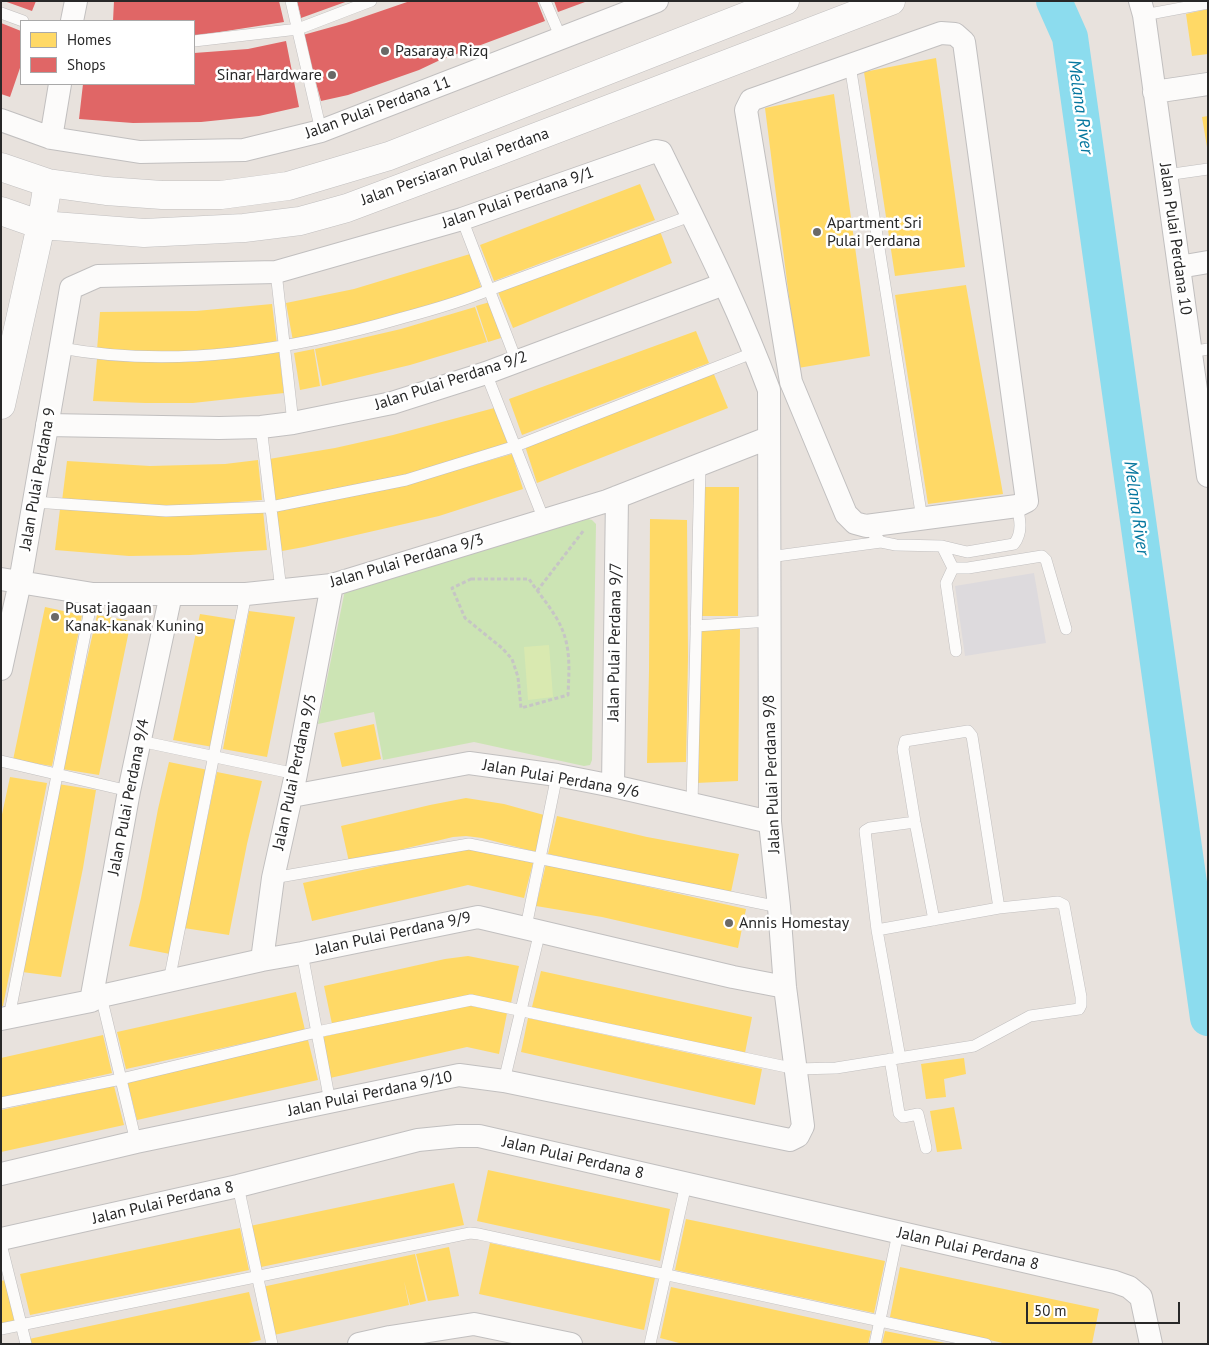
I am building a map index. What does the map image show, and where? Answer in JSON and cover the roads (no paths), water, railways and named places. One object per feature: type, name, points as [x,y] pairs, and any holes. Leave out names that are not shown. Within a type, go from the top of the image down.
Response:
[{"type":"main road","name":"Jalan Persiaran Pulai Perdana","points":[[1,167],[48,184],[162,195],[221,195],[288,186],[390,156],[785,1]]},
{"type":"main road","name":"Jalan Persiaran Pulai Perdana","points":[[1,211],[41,225],[144,233],[244,228],[300,221],[347,208],[494,154],[891,1]]},
{"type":"main road","points":[[1,405],[41,225],[48,184]]},
{"type":"street","points":[[72,20],[76,1]]},
{"type":"street","name":"Jalan Pulai Perdana 11","points":[[1,120],[50,138],[140,152],[244,150],[321,131],[656,1]]},
{"type":"street","name":"Jalan Pulai Perdana 10","points":[[1142,8],[1179,266],[1199,350],[1208,476]]},
{"type":"street","points":[[941,33],[955,34],[964,42],[1027,501],[1018,506],[922,519],[874,534],[855,523],[846,514],[791,382],[746,110],[751,100],[941,33]]},
{"type":"street","points":[[1154,92],[1208,84]]},
{"type":"street","points":[[50,138],[60,85]]},
{"type":"street","name":"Jalan Pulai Perdana 9/1","points":[[71,288],[98,276],[276,272],[462,219],[656,151],[661,152],[724,284],[769,390],[768,438]]},
{"type":"street","points":[[1179,266],[1208,262]]},
{"type":"street","name":"Jalan Pulai Perdana 9/2","points":[[47,425],[261,427],[292,423],[392,403],[486,373],[516,360],[724,284]]},
{"type":"street","name":"Jalan Pulai Perdana 9","points":[[1,669],[10,580],[34,502],[71,288]]},
{"type":"street","points":[[769,390],[791,382]]},
{"type":"street","name":"Jalan Pulai Perdana 9/3","points":[[10,580],[93,594],[246,594],[332,585],[612,499],[768,438]]},
{"type":"street","name":"Jalan Pulai Perdana 9/8","points":[[768,438],[770,822],[780,907],[785,987],[803,1126],[798,1136]]},
{"type":"street","name":"Jalan Pulai Perdana 9/7","points":[[612,499],[612,786]]},
{"type":"street","name":"Jalan Pulai Perdana 9/5","points":[[262,960],[273,878],[294,785],[332,585]]},
{"type":"street","name":"Jalan Pulai Perdana 9/4","points":[[96,998],[129,791],[171,594]]},
{"type":"street","name":"Jalan Pulai Perdana 9/6","points":[[294,785],[469,763],[557,775],[770,822]]},
{"type":"street","name":"Jalan Pulai Perdana 9/9","points":[[5,1018],[262,960],[478,917],[733,977],[785,987]]},
{"type":"street","name":"Jalan Pulai Perdana 9/10","points":[[1,1174],[136,1142],[459,1075],[504,1081],[790,1140],[798,1136]]},
{"type":"street","name":"Jalan Pulai Perdana 8","points":[[1,1239],[238,1186],[418,1140],[479,1136],[1115,1282],[1128,1287],[1141,1297],[1151,1344]]},
{"type":"street","points":[[359,1344],[390,1337],[474,1324],[571,1344]]},
{"type":"lane","points":[[291,1],[321,131]]},
{"type":"lane","points":[[195,41],[298,29],[371,1]]},
{"type":"lane","points":[[545,1],[561,38]]},
{"type":"lane","points":[[1142,8],[1208,4]]},
{"type":"lane","points":[[1,13],[20,20]]},
{"type":"lane","points":[[850,65],[922,519]]},
{"type":"lane","points":[[1166,175],[1208,169]]},
{"type":"lane","points":[[61,348],[90,354],[195,357],[284,346],[356,332],[469,298],[690,216]]},
{"type":"lane","points":[[462,219],[516,360]]},
{"type":"lane","points":[[276,272],[292,423]]},
{"type":"lane","points":[[34,502],[166,511],[271,507],[406,480],[516,446],[754,352]]},
{"type":"lane","points":[[486,373],[544,520]]},
{"type":"lane","points":[[261,427],[281,590]]},
{"type":"lane","points":[[692,805],[700,465]]},
{"type":"lane","points":[[769,557],[874,534],[896,545],[942,546],[966,552],[1014,544],[1020,530],[1018,506]]},
{"type":"lane","points":[[942,546],[953,568]]},
{"type":"lane","points":[[953,568],[968,568],[1042,556],[1046,560],[1066,629]]},
{"type":"lane","points":[[953,568],[946,584],[956,651]]},
{"type":"lane","points":[[5,1018],[58,774],[93,594]]},
{"type":"lane","points":[[169,981],[246,594]]},
{"type":"lane","points":[[696,626],[769,621]]},
{"type":"lane","points":[[934,920],[915,822],[903,749],[904,741],[968,731],[972,736],[999,908]]},
{"type":"lane","points":[[140,741],[215,757],[294,785]]},
{"type":"lane","points":[[1,761],[129,791]]},
{"type":"lane","points":[[504,1081],[521,1010],[533,929],[540,859],[557,775]]},
{"type":"lane","points":[[915,822],[870,828],[865,831],[895,1058],[899,1113],[904,1117],[918,1114],[926,1148]]},
{"type":"lane","points":[[273,878],[469,844],[780,907]]},
{"type":"lane","points":[[1,1103],[121,1079],[317,1032],[471,1000],[796,1069],[836,1068],[974,1046],[1030,1016],[1079,1009],[1081,1005],[1064,905],[1058,902],[999,908],[877,930]]},
{"type":"lane","points":[[302,953],[330,1102]]},
{"type":"lane","points":[[96,998],[121,1079],[136,1142]]},
{"type":"lane","points":[[650,1344],[686,1184]]},
{"type":"lane","points":[[238,1186],[272,1344]]},
{"type":"lane","points":[[1,1329],[470,1233],[667,1273],[986,1344]]},
{"type":"lane","points":[[875,1344],[898,1233]]},
{"type":"lane","points":[[1,1244],[26,1344]]},
{"type":"waterway","name":"Melana River","points":[[1054,1],[1070,37],[1208,1018]]},
{"type":"place","name":"Pasaraya Rizq","points":[[385,51]]},
{"type":"place","name":"Sinar Hardware","points":[[332,75]]},
{"type":"place","name":"Apartment Sri Pulai Perdana","points":[[817,232]]},
{"type":"place","name":"Pusat jagaan Kanak-kanak Kuning","points":[[55,617]]},
{"type":"place","name":"Annis Homestay","points":[[729,923]]}]
